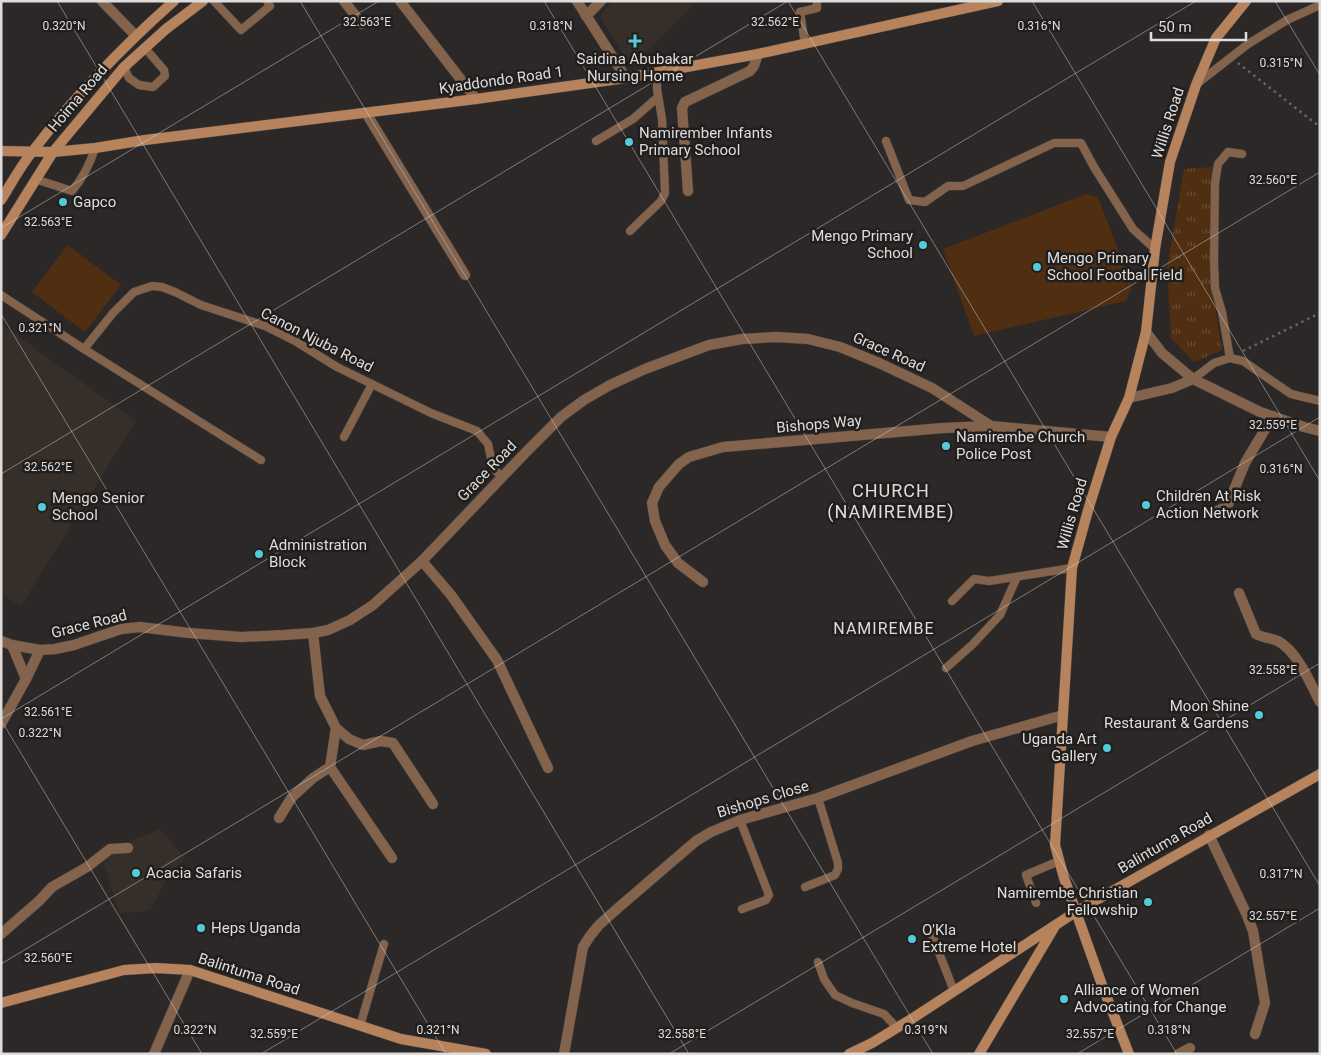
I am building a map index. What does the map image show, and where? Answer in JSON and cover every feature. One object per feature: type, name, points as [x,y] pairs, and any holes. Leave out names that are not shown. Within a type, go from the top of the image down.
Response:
[{"type":"street","points":[[102,1],[135,35]]},
{"type":"street","name":"Hoima Road","points":[[1,200],[31,152],[80,93],[135,35],[174,1]]},
{"type":"street","name":"Hoima Road","points":[[1,235],[53,152],[124,67],[203,1]]},
{"type":"street","points":[[344,1],[362,24]]},
{"type":"street","points":[[400,1],[476,99]]},
{"type":"street","points":[[577,1],[626,78]]},
{"type":"street","points":[[586,16],[601,1]]},
{"type":"street","name":"Kyaddondo Road 1","points":[[1,151],[53,152],[95,148],[626,78],[758,54],[998,1]]},
{"type":"street","name":"Willis Road","points":[[1129,1054],[1076,911],[1059,861],[1056,845],[1072,568],[1088,507],[1111,437],[1129,398],[1146,332],[1155,249],[1170,162],[1196,85],[1216,38],[1246,1]]},
{"type":"street","points":[[688,191],[682,108],[685,102],[750,71],[758,54]]},
{"type":"street","points":[[366,113],[465,275]]},
{"type":"street","points":[[1146,332],[1162,353],[1193,379],[1273,416],[1320,431]]},
{"type":"street","name":"Grace Road","points":[[1,641],[40,650],[68,646],[121,629],[140,627],[189,634],[241,637],[284,636],[328,630],[350,620],[373,605],[422,560],[561,417],[584,400],[610,385],[645,369],[709,345],[776,337],[808,339],[840,347],[879,362],[932,388],[991,426]]},
{"type":"street","points":[[1129,398],[1172,388],[1193,379]]},
{"type":"street","points":[[1217,511],[1227,507],[1245,463],[1273,416]]},
{"type":"street","name":"Bishops Way","points":[[703,582],[678,563],[665,545],[655,521],[652,503],[659,487],[679,464],[689,457],[724,447],[942,428],[991,426],[1111,437]]},
{"type":"street","points":[[422,560],[451,595],[497,660],[548,768]]},
{"type":"street","points":[[1239,593],[1256,634],[1277,641],[1287,647],[1303,670],[1320,702]]},
{"type":"street","points":[[313,633],[320,696],[336,728],[349,739],[364,745],[381,741],[393,742],[433,804]]},
{"type":"street","points":[[12,645],[26,679]]},
{"type":"street","points":[[1,724],[40,650]]},
{"type":"street","name":"Bishops Close","points":[[564,1054],[583,947],[599,925],[696,841],[711,832],[740,820],[818,798],[972,741],[1063,715]]},
{"type":"street","points":[[336,728],[330,767],[392,858]]},
{"type":"street","points":[[279,818],[292,797],[313,778],[330,767]]},
{"type":"street","name":"Balintuma Road","points":[[849,1054],[897,1028],[1076,911],[1320,774]]},
{"type":"street","points":[[1209,835],[1253,931],[1264,1003],[1255,1034]]},
{"type":"street","points":[[1,934],[52,888],[87,867],[110,849],[128,848]]},
{"type":"street","points":[[979,1054],[1057,923]]},
{"type":"street","name":"Balintuma Road","points":[[1,1003],[124,970],[156,968],[190,970],[401,1040],[486,1054]]},
{"type":"street","points":[[154,1054],[190,970]]},
{"type":"street","points":[[1179,1054],[1190,1048]]},
{"type":"lane","points":[[214,1],[241,30],[270,6],[267,1]]},
{"type":"lane","points":[[805,44],[800,12],[817,8],[817,1]]},
{"type":"lane","points":[[1196,85],[1248,44],[1287,20],[1320,5]]},
{"type":"lane","points":[[124,67],[129,78],[139,86],[153,86],[159,82],[164,76],[164,70],[145,48]]},
{"type":"lane","points":[[630,231],[661,201],[665,193],[662,119],[658,97],[657,72]]},
{"type":"lane","points":[[596,141],[633,119],[658,97]]},
{"type":"lane","points":[[886,141],[908,200],[925,202],[948,186],[962,186],[1054,143],[1081,143],[1133,229],[1155,249]]},
{"type":"lane","points":[[35,179],[72,191],[81,181],[89,166],[95,148]]},
{"type":"lane","points":[[1230,358],[1222,312],[1215,288],[1215,183],[1218,164],[1228,152],[1242,154]]},
{"type":"lane","name":"Canon Njuba Road","points":[[84,349],[113,313],[134,292],[152,286],[162,287],[201,305],[264,326],[295,341],[337,367],[431,413],[477,431],[488,444],[492,463],[502,477]]},
{"type":"lane","points":[[1,295],[260,460]]},
{"type":"lane","points":[[1193,379],[1214,363],[1230,358],[1243,362],[1291,394],[1320,401]]},
{"type":"lane","points":[[344,436],[372,384]]},
{"type":"lane","points":[[952,602],[974,579],[989,581],[1072,568]]},
{"type":"lane","points":[[946,668],[972,645],[1000,615],[1017,577]]},
{"type":"lane","points":[[805,887],[836,875],[838,869],[838,863],[818,798]]},
{"type":"lane","points":[[740,820],[768,895],[766,900],[742,909]]},
{"type":"lane","points":[[1036,903],[1026,875],[1059,861]]},
{"type":"lane","points":[[932,935],[954,991]]},
{"type":"lane","points":[[360,1026],[384,944]]},
{"type":"lane","points":[[818,962],[824,980],[835,995],[884,1014],[897,1028]]},
{"type":"path","points":[[1232,57],[1320,126]]},
{"type":"path","points":[[1230,358],[1320,313]]},
{"type":"shaded area","name":"Saidina Abubakar Nursing Home","points":[[612,1],[695,1],[686,13],[630,66],[600,16]]},
{"type":"shaded area","name":"Mengo Senior School","points":[[1,324],[136,421],[21,606],[1,594]]},
{"type":"shaded area","points":[[160,829],[186,859],[171,871],[150,911],[119,913],[102,859],[122,845]]},
{"type":"green space","points":[[1213,167],[1212,288],[1222,350],[1194,362],[1171,338],[1167,267],[1184,169]]},
{"type":"green space","name":"Mengo Primary School Footbal Field","points":[[1086,194],[1098,197],[1132,286],[1126,301],[974,336],[943,249]]},
{"type":"green space","points":[[68,245],[121,285],[85,332],[32,292]]},
{"type":"place","name":"Saidina Abubakar Nursing Home","points":[[635,41]]},
{"type":"place","name":"Namirember Infants Primary School","points":[[629,142]]},
{"type":"place","name":"Gapco","points":[[63,202]]},
{"type":"place","name":"Mengo Primary School","points":[[923,245]]},
{"type":"place","name":"Mengo Primary School Footbal Field","points":[[1037,267]]},
{"type":"place","name":"Namirembe Church Police Post","points":[[946,446]]},
{"type":"place","name":"Children At Risk Action Network","points":[[1146,505]]},
{"type":"place","name":"Mengo Senior School","points":[[42,507]]},
{"type":"place","name":"Administration Block","points":[[259,554]]},
{"type":"place","name":"Moon Shine Restaurant & Gardens","points":[[1259,715]]},
{"type":"place","name":"Uganda Art Gallery","points":[[1107,748]]},
{"type":"place","name":"Acacia Safaris","points":[[136,873]]},
{"type":"place","name":"Namirembe Christian Fellowship","points":[[1148,902]]},
{"type":"place","name":"Heps Uganda","points":[[201,928]]},
{"type":"place","name":"O'Kla Extreme Hotel","points":[[912,939]]},
{"type":"place","name":"Alliance of Women Advocating for Change","points":[[1064,999]]},
{"type":"district","name":"CHURCH (NAMIREMBE)","points":[[891,500]]},
{"type":"district","name":"NAMIREMBE","points":[[884,628]]}]
